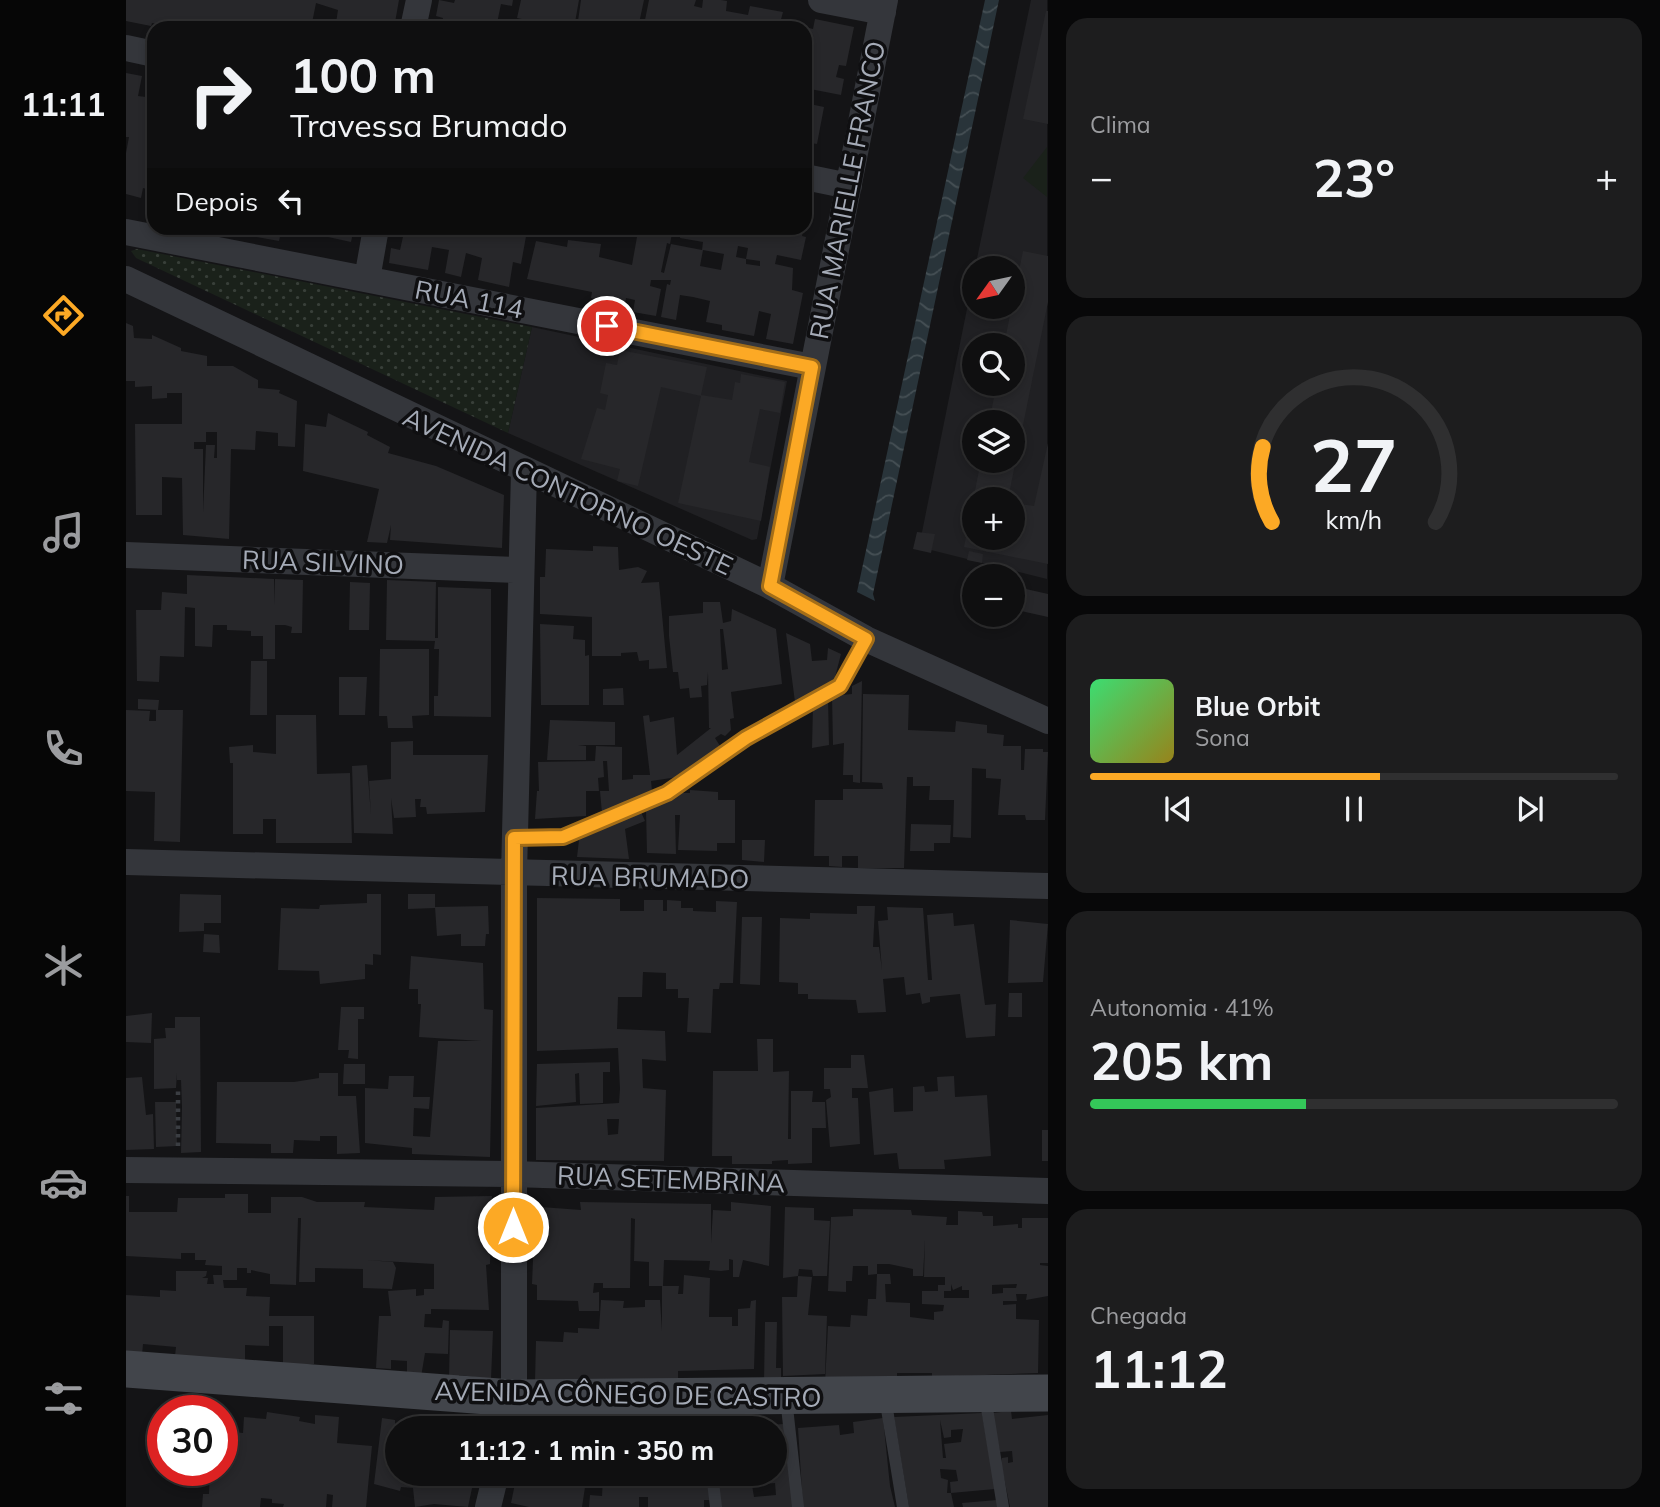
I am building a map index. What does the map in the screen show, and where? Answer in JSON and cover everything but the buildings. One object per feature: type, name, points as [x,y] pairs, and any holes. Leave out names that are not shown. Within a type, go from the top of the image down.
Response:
[{"type":"main road","name":"AVENIDA CÔNEGO DE CASTRO","points":[[126,1368],[511,1413],[707,1413],[786,1397],[1048,1394]]},
{"type":"street","points":[[414,21],[419,0]]},
{"type":"street","points":[[821,0],[884,6]]},
{"type":"street","name":"RUA MARIELLE FRANCO","points":[[770,586],[884,6]]},
{"type":"street","points":[[126,48],[147,52]]},
{"type":"street","points":[[812,178],[849,186]]},
{"type":"street","name":"RUA 114","points":[[126,232],[812,367]]},
{"type":"street","points":[[368,279],[375,235]]},
{"type":"street","name":"AVENIDA CONTORNO OESTE","points":[[126,279],[770,586],[866,639],[1048,720]]},
{"type":"street","points":[[511,1413],[513,874],[519,570],[524,471]]},
{"type":"street","name":"RUA SILVINO","points":[[126,555],[519,570]]},
{"type":"street","name":"RUA BRUMADO","points":[[126,862],[1048,886]]},
{"type":"street","name":"RUA SETEMBRINA","points":[[126,1170],[512,1174],[1048,1191]]},
{"type":"street","points":[[488,1507],[493,1486]]},
{"type":"lane","points":[[514,838],[563,837],[667,793],[746,738],[840,686],[866,639]]},
{"type":"lane","points":[[985,1395],[1003,1507]]},
{"type":"lane","points":[[786,1397],[797,1507]]},
{"type":"lane","points":[[885,1397],[903,1507]]},
{"type":"lane","points":[[713,1486],[716,1507]]},
{"type":"path","points":[[178,1087],[178,1154]]},
{"type":"shaded area","points":[[1031,0],[1047,0],[1047,579],[1025,574],[1025,564],[987,564],[919,547],[962,334],[962,396],[1025,396],[1025,333],[962,333],[965,319],[1026,318],[1026,256],[978,256]]},
{"type":"shaded area","points":[[1047,147],[1047,197],[1023,178]]},
{"type":"shaded area","points":[[137,249],[532,327],[508,433],[136,258],[131,251]]},
{"type":"shaded area","points":[[532,327],[787,381],[757,539],[752,540],[508,433]]},
{"type":"water","points":[[985,0],[999,0],[873,594],[875,601],[857,592]]},
{"type":"route","points":[[513,1227],[514,838],[563,837],[667,793],[746,738],[840,686],[866,639],[770,586],[812,367],[607,326]]}]
